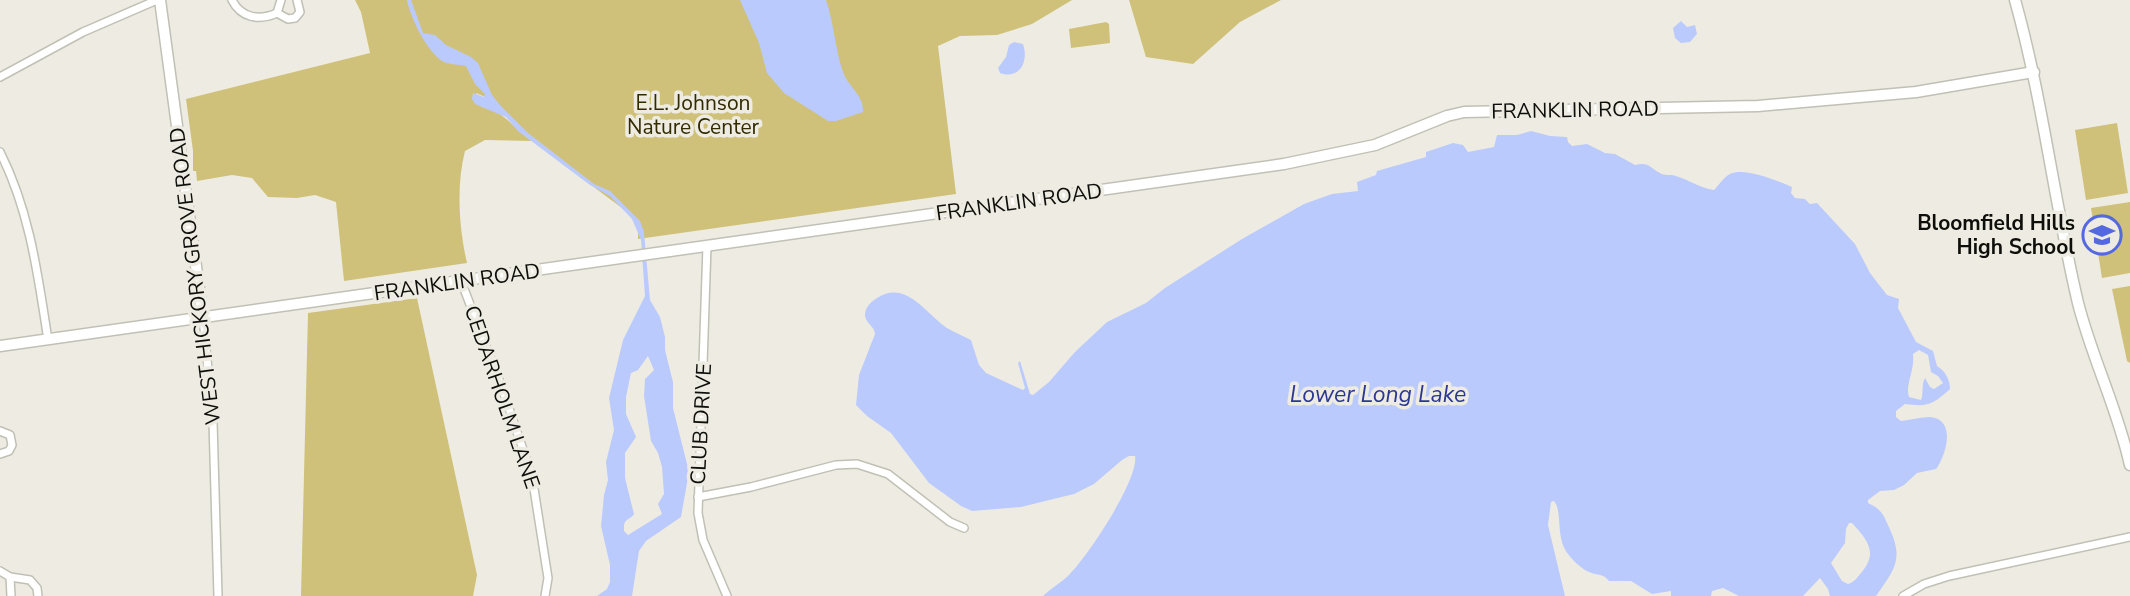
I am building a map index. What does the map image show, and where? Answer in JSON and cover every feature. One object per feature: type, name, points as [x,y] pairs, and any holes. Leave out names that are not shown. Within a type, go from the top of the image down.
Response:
[{"type":"street","points":[[0,77],[83,32],[159,0]]},
{"type":"street","name":"WEST HICKORY GROVE ROAD","points":[[159,0],[203,318],[213,422],[218,596]]},
{"type":"street","points":[[232,0],[240,11],[248,16],[263,17],[277,13],[288,19],[295,18],[301,8],[297,0]]},
{"type":"street","points":[[277,13],[281,0]]},
{"type":"street","points":[[2015,0],[2034,72],[2079,306],[2127,438],[2130,465]]},
{"type":"street","name":"FRANKLIN ROAD","points":[[0,346],[1316,158],[1375,145],[1447,116],[1464,112],[1758,106],[1916,92],[2034,72]]},
{"type":"street","points":[[0,152],[17,189],[29,228],[48,340]]},
{"type":"street","name":"CLUB DRIVE","points":[[707,246],[698,497],[701,534],[727,596]]},
{"type":"street","name":"CEDARHOLM LANE","points":[[461,281],[502,385],[532,476],[548,578],[545,596]]},
{"type":"street","points":[[0,430],[10,435],[12,445],[9,451],[0,454]]},
{"type":"street","points":[[698,497],[764,484],[836,465],[857,464],[888,474],[950,522],[964,527]]},
{"type":"street","points":[[1903,596],[1924,584],[1949,576],[2130,537]]},
{"type":"street","points":[[0,571],[10,577],[30,580],[37,587],[38,596]]},
{"type":"street","points":[[10,577],[11,596]]},
{"type":"green space","name":"E.L. Johnson Nature Center","points":[[355,0],[1072,0],[1032,24],[997,35],[960,36],[938,46],[956,194],[638,239],[638,226],[626,211],[556,159],[485,97],[476,93],[482,107],[504,117],[532,141],[485,140],[465,151],[460,178],[460,207],[467,263],[344,281],[336,202],[315,195],[297,198],[268,197],[252,178],[232,175],[197,181],[196,171],[193,171],[186,99],[370,53],[361,12]]},
{"type":"green space","points":[[1129,0],[1281,0],[1240,22],[1193,64],[1146,57]]},
{"type":"green space","points":[[1106,22],[1109,24],[1110,43],[1071,48],[1069,29]]},
{"type":"green space","points":[[2117,123],[2128,193],[2086,200],[2075,130]]},
{"type":"green space","points":[[2130,202],[2130,273],[2102,278],[2091,208]]},
{"type":"green space","points":[[2130,286],[2130,363],[2127,361],[2112,289]]},
{"type":"green space","points":[[417,298],[477,575],[473,596],[301,596],[308,313]]},
{"type":"water","points":[[407,0],[411,0],[423,33],[435,35],[446,45],[478,63],[492,95],[528,133],[594,184],[610,191],[640,221],[644,232],[650,300],[660,317],[665,337],[665,350],[673,382],[673,408],[689,472],[681,517],[646,541],[639,551],[632,596],[597,596],[607,589],[610,582],[610,565],[601,526],[608,480],[606,462],[614,430],[609,398],[623,340],[645,296],[641,240],[632,219],[610,196],[590,185],[518,131],[506,117],[475,104],[473,93],[484,97],[485,94],[475,84],[466,66],[446,63],[438,58],[421,34]],"holes":[[[648,356],[654,370],[645,379],[644,396],[651,441],[662,467],[664,494],[658,504],[662,514],[628,535],[624,531],[625,523],[634,514],[625,478],[625,453],[636,437],[626,414],[626,397],[631,373],[638,370]]]},
{"type":"water","points":[[740,0],[826,0],[843,72],[859,96],[863,112],[828,121],[784,93],[767,73],[759,43]]},
{"type":"water","points":[[1681,21],[1687,27],[1695,25],[1697,34],[1690,42],[1681,43],[1675,38],[1673,28]]},
{"type":"water","points":[[1014,42],[1023,44],[1024,62],[1013,74],[1000,73],[998,68],[1006,57],[1009,45]]},
{"type":"water","name":"Lower Long Lake","points":[[1531,131],[1567,137],[1572,146],[1587,144],[1635,165],[1646,165],[1662,174],[1676,176],[1714,190],[1728,175],[1736,172],[1761,176],[1792,187],[1791,193],[1795,198],[1805,199],[1810,204],[1817,203],[1855,244],[1870,273],[1887,295],[1899,299],[1898,308],[1916,342],[1933,351],[1937,366],[1946,376],[1950,389],[1929,404],[1905,404],[1896,411],[1896,417],[1901,421],[1927,417],[1938,419],[1944,424],[1947,439],[1936,469],[1917,473],[1904,485],[1894,490],[1880,491],[1868,500],[1868,503],[1884,516],[1897,554],[1889,577],[1876,596],[1830,596],[1820,578],[1803,596],[1739,596],[1723,588],[1712,591],[1711,596],[1671,596],[1671,591],[1652,594],[1631,581],[1609,581],[1586,571],[1575,562],[1564,547],[1554,501],[1551,502],[1548,525],[1565,596],[1043,596],[1069,575],[1099,536],[1129,482],[1135,456],[1122,460],[1094,484],[1074,494],[1021,507],[972,511],[929,483],[891,433],[856,405],[859,375],[875,334],[865,318],[865,312],[873,301],[887,293],[906,295],[947,328],[971,340],[979,365],[986,373],[1023,390],[1025,388],[1018,363],[1020,361],[1030,394],[1033,395],[1107,322],[1146,303],[1242,239],[1304,204],[1332,194],[1358,191],[1357,182],[1376,175],[1377,171],[1426,157],[1426,152],[1453,143],[1463,145],[1468,152],[1494,147],[1497,135],[1517,135]],"holes":[[[1919,350],[1928,355],[1931,372],[1943,383],[1934,389],[1925,378],[1921,400],[1909,397],[1908,392],[1913,354]],[[1849,523],[1862,535],[1870,552],[1866,566],[1855,580],[1848,584],[1842,581],[1831,563],[1845,543]]]},
{"type":"place","name":"Bloomfield Hills High School","points":[[2102,235]]}]
